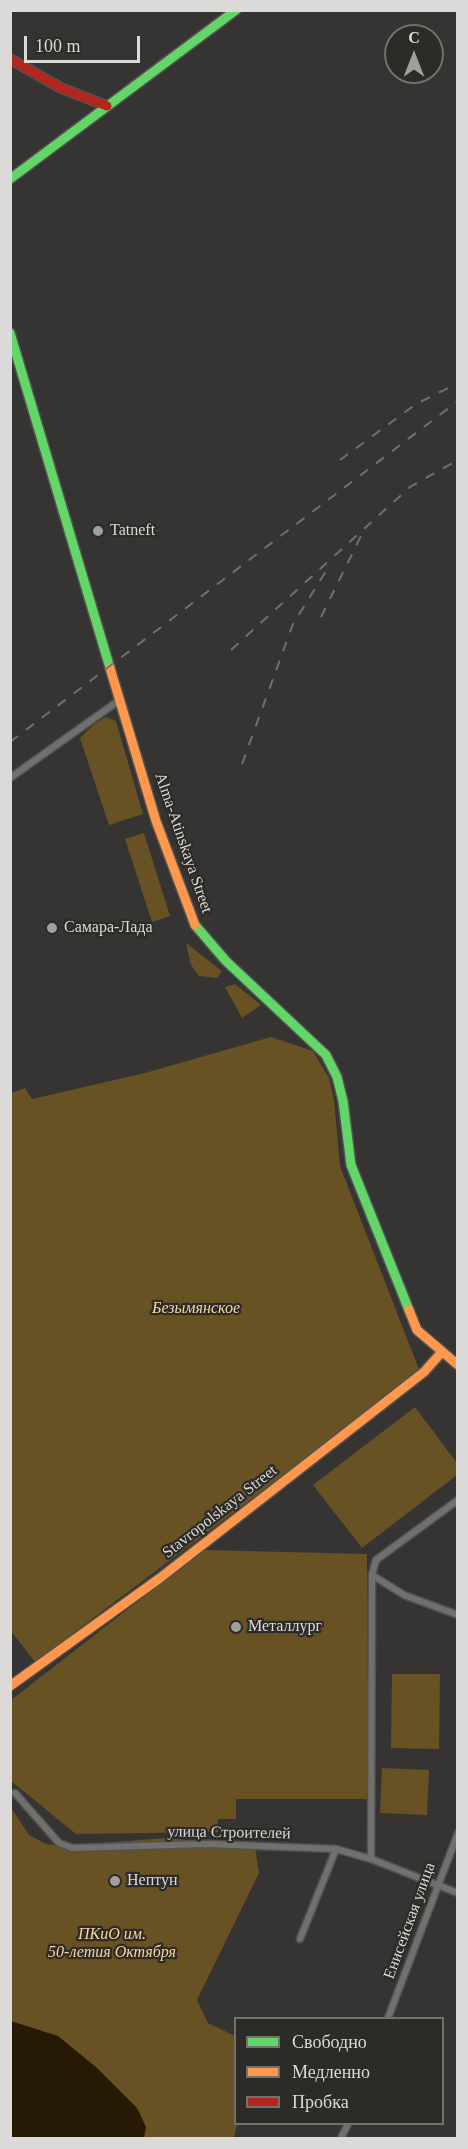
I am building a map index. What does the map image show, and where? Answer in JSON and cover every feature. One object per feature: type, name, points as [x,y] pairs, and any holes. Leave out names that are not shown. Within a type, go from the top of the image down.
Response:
[{"type":"street","points":[[10,179],[236,10]]},
{"type":"street","points":[[10,59],[61,88],[107,106]]},
{"type":"street","name":"Alma-Atinskaya Street","points":[[10,333],[156,821],[191,920],[202,937],[326,1055],[337,1077],[343,1101],[351,1165],[417,1330],[441,1353],[458,1365]]},
{"type":"street","points":[[10,778],[121,699]]},
{"type":"street","name":"Stavropolskaya Street","points":[[10,1686],[160,1578],[424,1372],[441,1353]]},
{"type":"street","points":[[371,1859],[372,1575],[376,1560],[458,1500]]},
{"type":"street","points":[[372,1575],[404,1595],[458,1615]]},
{"type":"street","name":"улица Строителей","points":[[15,1793],[59,1843],[72,1848],[207,1844],[336,1849],[371,1859],[458,1893]]},
{"type":"street","name":"Енисейская улица","points":[[389,2017],[458,1833]]},
{"type":"street","points":[[300,1939],[336,1849]]},
{"type":"street","points":[[341,2139],[348,2125]]},
{"type":"green space","points":[[106,717],[116,721],[143,814],[109,825],[80,738],[94,724]]},
{"type":"green space","points":[[144,833],[170,916],[152,922],[125,839]]},
{"type":"green space","points":[[186,943],[222,971],[217,978],[199,976],[191,965]]},
{"type":"green space","points":[[235,984],[261,1005],[242,1018],[225,987]]},
{"type":"green space","name":"Безымянское","points":[[271,1037],[313,1051],[329,1078],[334,1100],[340,1166],[420,1372],[35,1662],[11,1631],[11,1093],[25,1088],[32,1099],[145,1073]]},
{"type":"green space","points":[[415,1407],[457,1463],[457,1475],[362,1548],[313,1485]]},
{"type":"green space","name":"Металлург","points":[[204,1550],[367,1554],[368,1799],[236,1799],[236,1819],[218,1819],[218,1832],[76,1834],[11,1781],[11,1700]]},
{"type":"green space","points":[[392,1674],[440,1674],[439,1749],[391,1748]]},
{"type":"green space","points":[[382,1768],[429,1770],[427,1815],[380,1813]]},
{"type":"green space","name":"ПКиО им. 50-летия Октября","points":[[10,1806],[29,1835],[46,1844],[62,1846],[167,1838],[255,1847],[259,1873],[197,2000],[208,2023],[234,2036],[234,2125],[237,2125],[234,2138],[11,2138]]},
{"type":"shaded area","points":[[11,2021],[58,2036],[97,2068],[137,2108],[146,2127],[144,2138],[11,2138]]},
{"type":"railway","points":[[340,460],[416,404],[458,383]]},
{"type":"railway","points":[[10,742],[458,401]]},
{"type":"railway","points":[[231,650],[410,487],[458,460]]},
{"type":"railway","points":[[321,617],[361,536]]},
{"type":"railway","points":[[242,764],[293,624],[326,571]]},
{"type":"traffic: fast","points":[[10,179],[236,10]]},
{"type":"traffic: fast","points":[[10,333],[110,668]]},
{"type":"traffic: fast","points":[[195,925],[226,961],[326,1055],[337,1077],[343,1101],[351,1165],[409,1310]]},
{"type":"traffic: slow","points":[[110,668],[156,821],[195,925]]},
{"type":"traffic: slow","points":[[409,1310],[417,1330],[458,1365]]},
{"type":"traffic: slow","points":[[10,1686],[160,1578],[424,1372],[441,1353]]},
{"type":"traffic: jam","points":[[10,59],[61,88],[107,106]]},
{"type":"place","name":"Tatneft","points":[[98,531]]},
{"type":"place","name":"Самара-Лада","points":[[52,928]]},
{"type":"place","name":"Металлург","points":[[236,1627]]},
{"type":"place","name":"Нептун","points":[[115,1881]]}]
